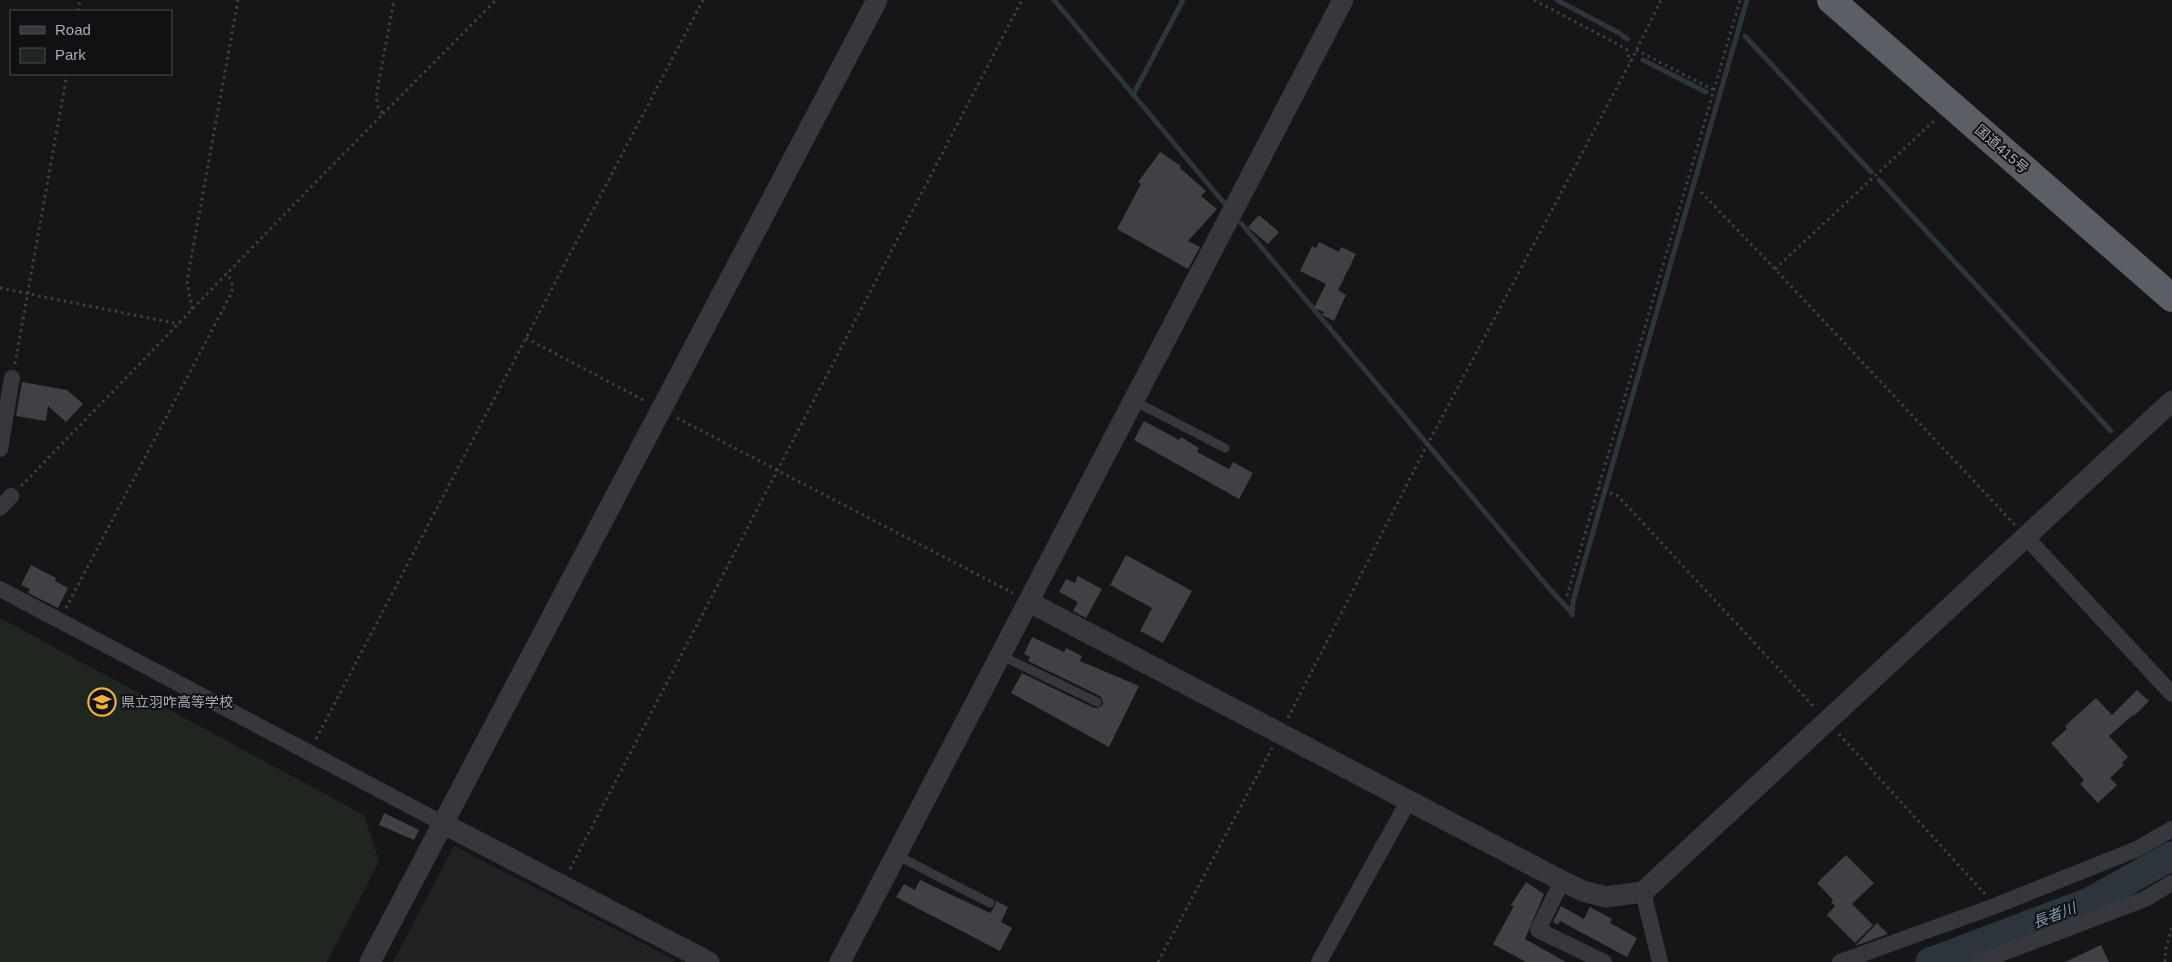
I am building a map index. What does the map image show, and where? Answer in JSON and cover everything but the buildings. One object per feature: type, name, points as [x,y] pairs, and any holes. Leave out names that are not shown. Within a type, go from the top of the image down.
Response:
[{"type":"highway","name":"国道415号","points":[[1832,0],[2172,298]]},
{"type":"street","points":[[370,962],[877,0]]},
{"type":"street","points":[[840,962],[1343,0]]},
{"type":"street","points":[[0,449],[12,378]]},
{"type":"street","points":[[1029,602],[1583,891],[1606,897],[1643,892],[2172,401]]},
{"type":"street","points":[[0,508],[11,496]]},
{"type":"street","points":[[2025,536],[2172,694]]},
{"type":"street","points":[[0,589],[62,624],[709,962]]},
{"type":"street","points":[[1319,962],[1410,800]]},
{"type":"street","points":[[1840,962],[1995,906],[2137,849],[2172,829]]},
{"type":"street","points":[[1562,881],[1538,930],[1604,962]]},
{"type":"street","points":[[1979,962],[2144,899],[2172,883]]},
{"type":"street","points":[[1643,892],[1660,962]]},
{"type":"lane","points":[[1134,401],[1225,448]]},
{"type":"lane","points":[[1000,655],[1097,702]]},
{"type":"lane","points":[[896,855],[990,902]]},
{"type":"path","points":[[193,309],[187,281],[238,0]]},
{"type":"path","points":[[383,114],[378,108],[376,97],[394,0]]},
{"type":"path","points":[[11,496],[180,324],[226,273],[496,0]]},
{"type":"path","points":[[309,753],[703,0]]},
{"type":"path","points":[[561,886],[1022,0]]},
{"type":"path","points":[[1534,0],[1623,47],[1627,50],[1630,63]]},
{"type":"path","points":[[1158,962],[1280,733],[1424,451],[1630,63],[1661,0]]},
{"type":"path","points":[[1567,596],[1740,0]]},
{"type":"path","points":[[1636,50],[1714,90]]},
{"type":"path","points":[[12,378],[67,75]]},
{"type":"path","points":[[1775,269],[1951,105]]},
{"type":"path","points":[[1701,192],[2025,536]]},
{"type":"path","points":[[62,624],[66,608],[232,292],[232,281],[226,273]]},
{"type":"path","points":[[0,288],[180,324]]},
{"type":"path","points":[[526,338],[1029,602]]},
{"type":"path","points":[[1598,488],[1618,496],[1827,721],[1995,906]]},
{"type":"path","points":[[2165,962],[2171,929]]},
{"type":"shaded area","points":[[454,846],[675,960],[674,962],[393,962]]},
{"type":"green space","name":"県立羽咋高等学校","points":[[0,618],[364,815],[379,861],[327,962],[0,962]]},
{"type":"waterway","points":[[1054,0],[1224,203]]},
{"type":"waterway","points":[[1133,95],[1183,0]]},
{"type":"waterway","points":[[1557,0],[1627,39]]},
{"type":"waterway","points":[[1572,615],[1573,601],[1747,0]]},
{"type":"waterway","points":[[1745,36],[1871,172]]},
{"type":"waterway","points":[[1643,60],[1706,92]]},
{"type":"waterway","points":[[1879,180],[2111,431]]},
{"type":"waterway","points":[[1241,223],[1571,612]]},
{"type":"waterway","name":"長者川","points":[[1930,962],[2089,902],[2172,856]]},
{"type":"place","name":"県立羽咋高等学校","points":[[102,702]]}]
